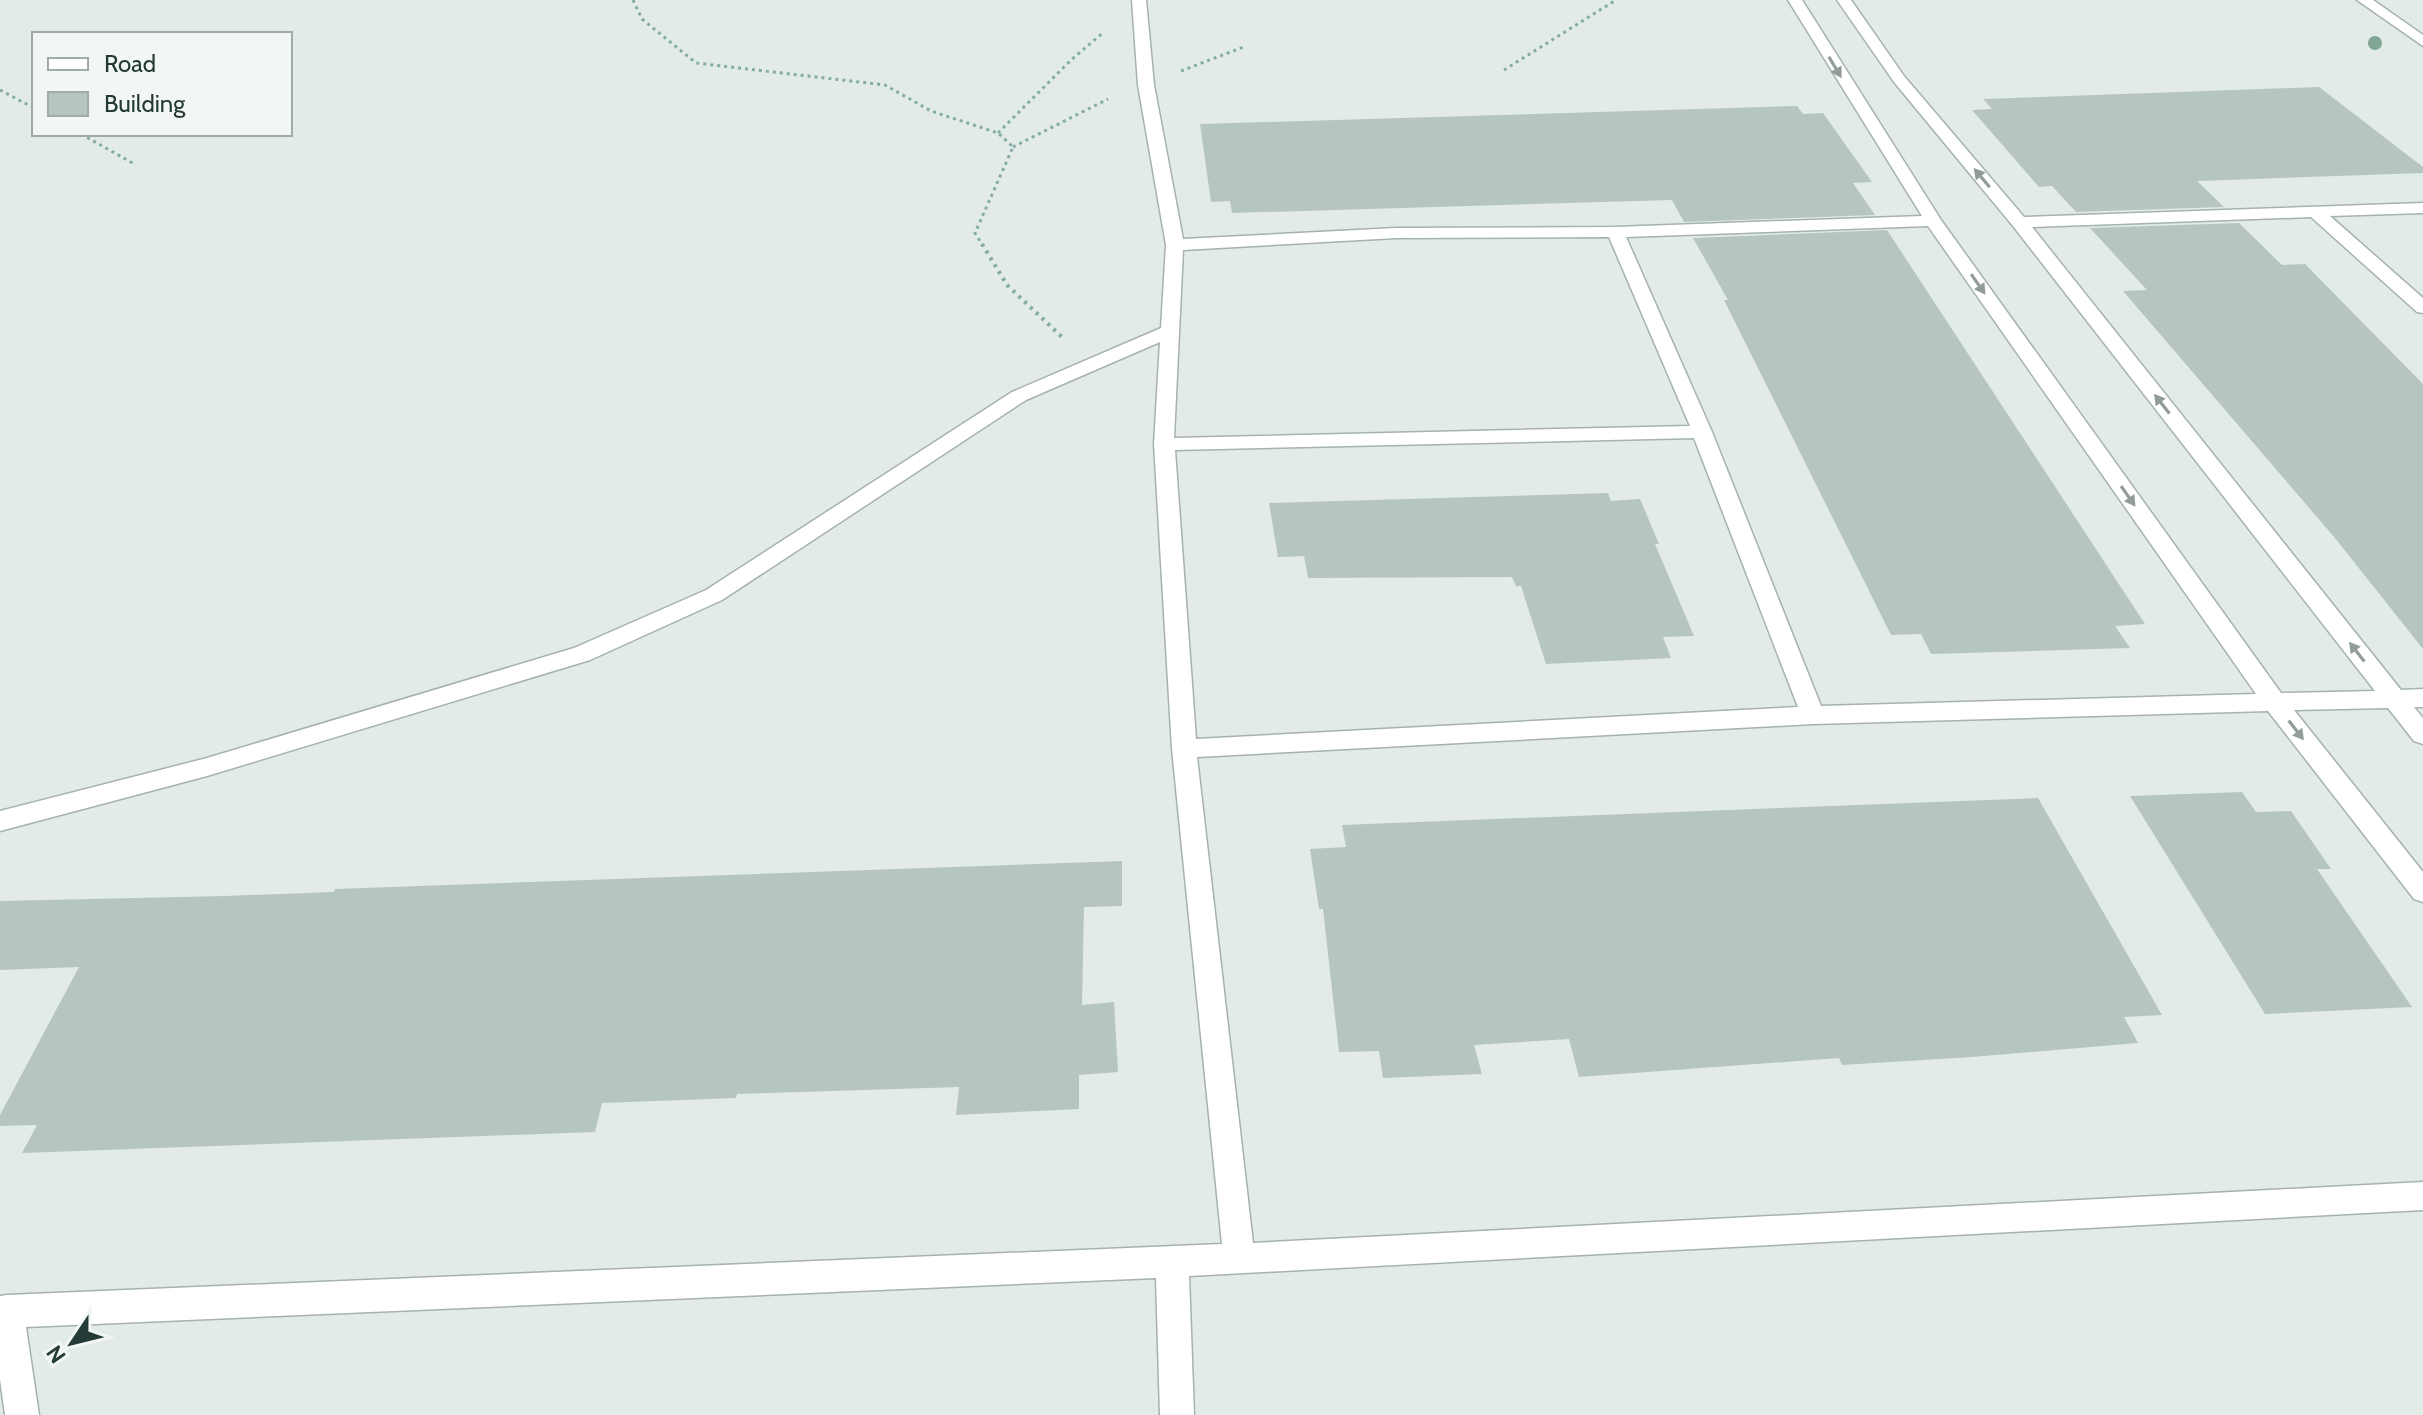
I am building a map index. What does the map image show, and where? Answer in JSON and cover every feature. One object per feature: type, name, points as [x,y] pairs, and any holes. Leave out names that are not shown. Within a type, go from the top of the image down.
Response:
[{"type":"street","points":[[1795,0],[1933,221],[2273,700],[2423,891]]},
{"type":"street","points":[[1844,0],[1899,79],[2019,222],[2423,735]]},
{"type":"street","points":[[2364,0],[2423,42]]},
{"type":"street","points":[[1139,1],[1146,85],[1175,245],[1164,444],[1184,749],[1239,1259]]},
{"type":"street","points":[[2019,222],[2423,208]]},
{"type":"street","points":[[2315,212],[2423,308]]},
{"type":"street","points":[[1175,245],[1396,233],[1615,232],[1933,221]]},
{"type":"street","points":[[1615,232],[1702,432],[1813,715]]},
{"type":"street","points":[[0,821],[207,767],[582,654],[714,595],[1019,396],[1170,331]]},
{"type":"street","points":[[1164,444],[1702,432]]},
{"type":"street","points":[[1184,749],[1813,715],[2423,698]]},
{"type":"street","points":[[22,1415],[3,1312],[1239,1259],[2423,1196]]},
{"type":"street","points":[[1172,1262],[1177,1415]]},
{"type":"path","points":[[633,0],[642,19],[696,63],[885,85],[931,111],[998,133],[1013,147],[975,233],[1007,285],[1092,365]]},
{"type":"path","points":[[1504,70],[1616,0]]},
{"type":"path","points":[[998,133],[1072,59],[1139,1]]},
{"type":"path","points":[[0,90],[32,107]]},
{"type":"path","points":[[85,136],[136,165]]},
{"type":"building","points":[[2319,87],[2423,167],[2423,173],[2197,181],[2224,207],[2076,212],[2052,186],[2039,187],[1972,110],[1992,109],[1983,99]]},
{"type":"building","points":[[1797,106],[1803,114],[1823,113],[1872,182],[1853,183],[1875,215],[1684,222],[1672,200],[1232,213],[1230,201],[1211,202],[1200,124]]},
{"type":"building","points":[[2239,223],[2282,265],[2305,264],[2423,384],[2423,649],[2335,538],[2123,291],[2147,290],[2090,228]]},
{"type":"building","points":[[1887,230],[2145,624],[2115,626],[2130,648],[1931,654],[1921,634],[1891,635],[1724,300],[1728,300],[1693,238]]},
{"type":"building","points":[[1608,493],[1611,501],[1640,499],[1659,544],[1655,544],[1694,636],[1663,637],[1671,658],[1546,664],[1521,586],[1516,586],[1512,577],[1308,578],[1304,556],[1278,557],[1269,503]]},
{"type":"building","points":[[2242,792],[2256,812],[2291,811],[2331,869],[2317,869],[2412,1007],[2265,1014],[2130,796]]},
{"type":"building","points":[[2038,798],[2162,1015],[2124,1017],[2138,1043],[1842,1065],[1839,1058],[1579,1077],[1569,1039],[1474,1045],[1482,1074],[1383,1078],[1379,1051],[1339,1052],[1323,909],[1319,909],[1310,849],[1346,847],[1342,825]]},
{"type":"building","points":[[1122,861],[1122,906],[1084,907],[1082,1005],[1114,1002],[1118,1072],[1079,1075],[1079,1109],[956,1115],[959,1087],[737,1094],[736,1098],[602,1103],[595,1132],[22,1153],[37,1125],[0,1126],[0,1115],[79,967],[0,970],[0,901],[225,896],[334,892],[335,889]]}]
